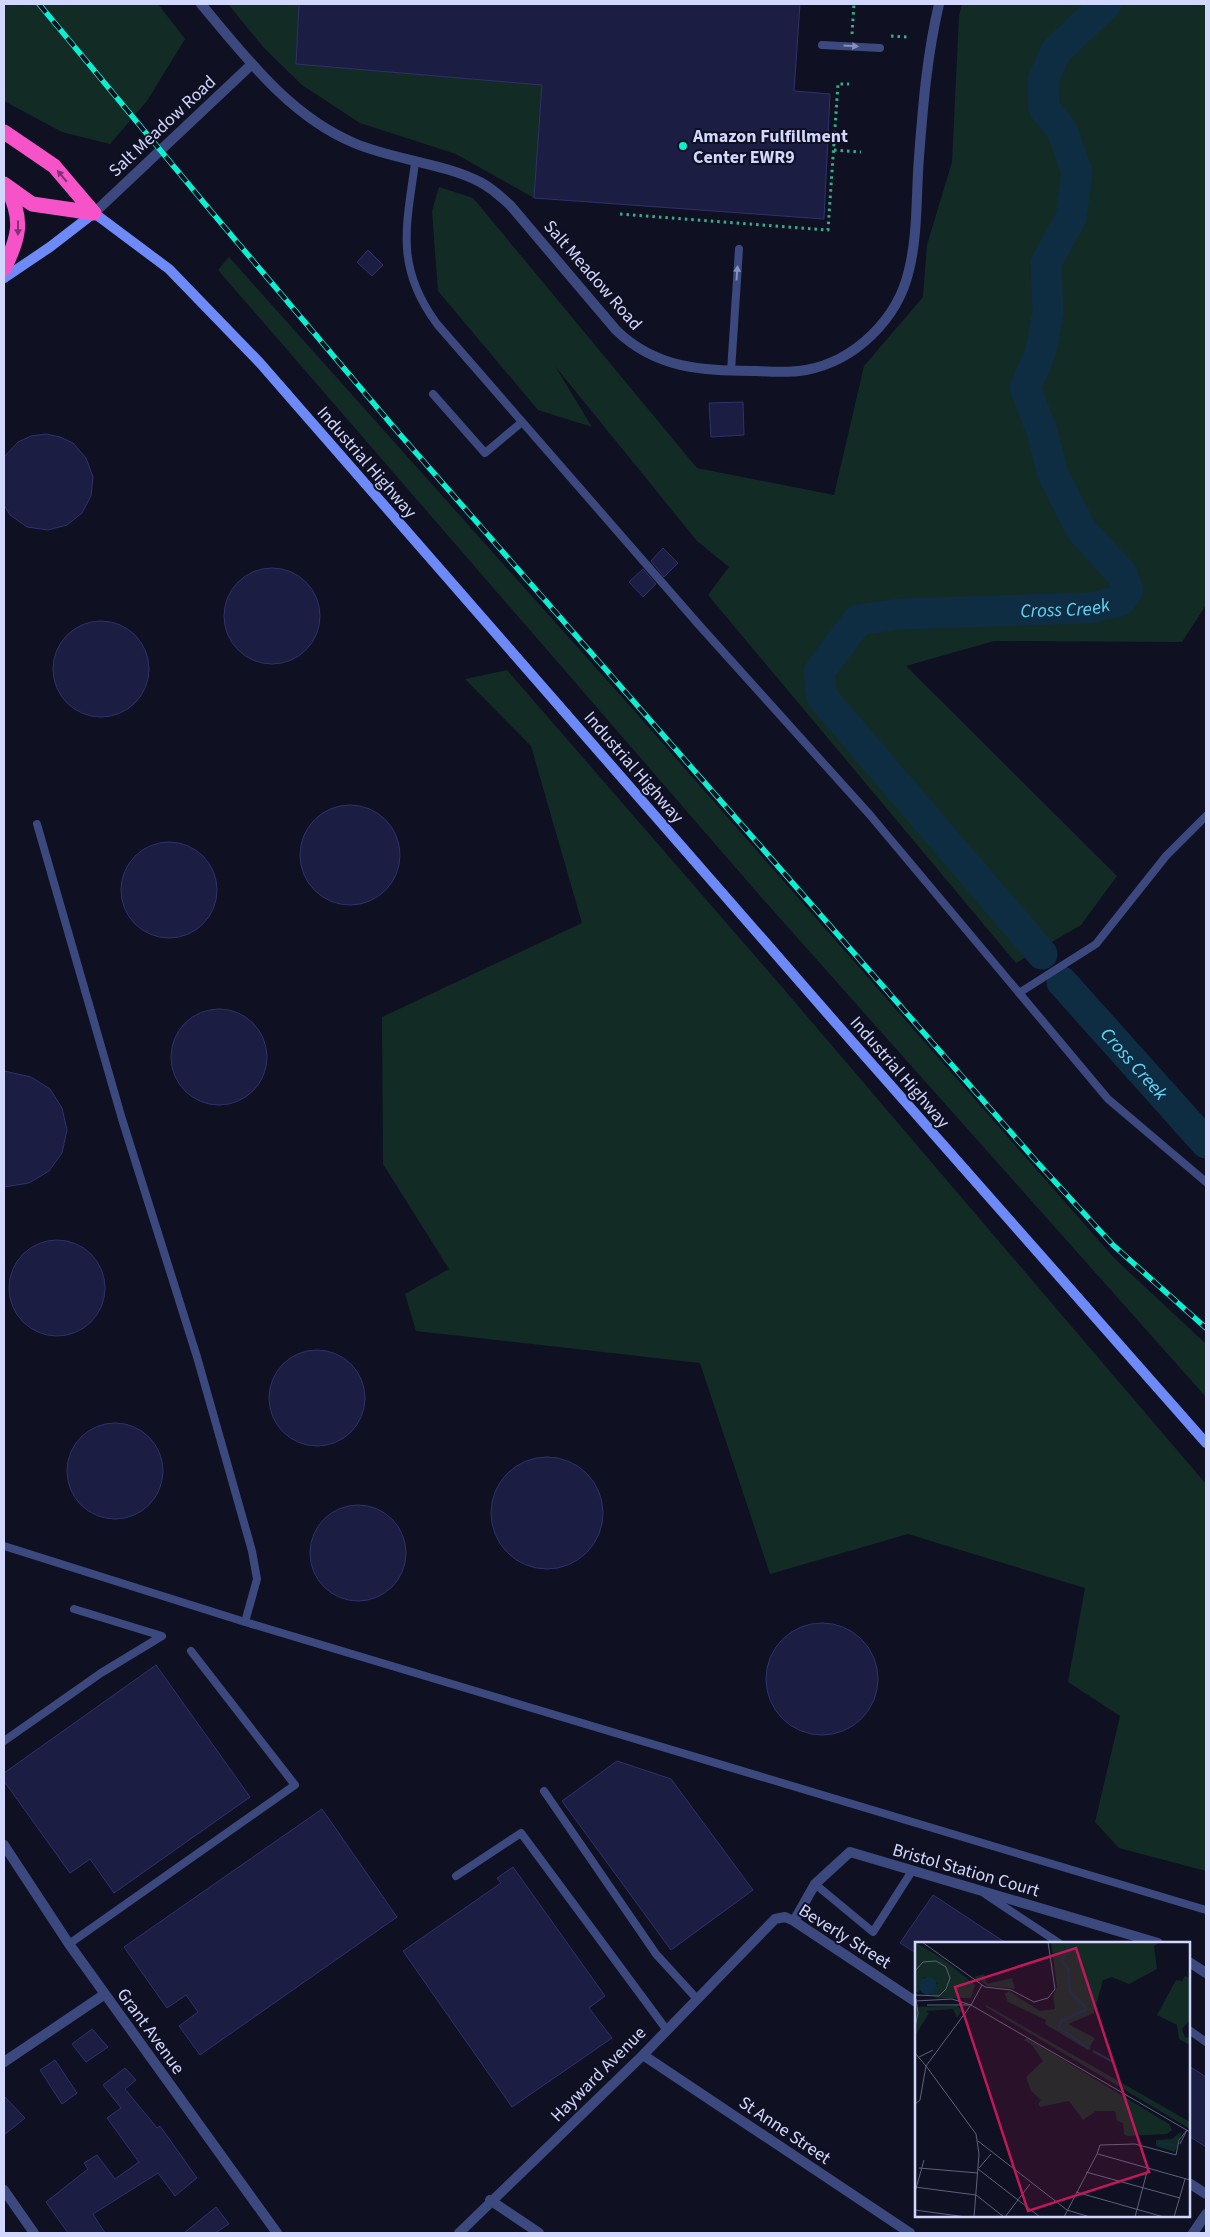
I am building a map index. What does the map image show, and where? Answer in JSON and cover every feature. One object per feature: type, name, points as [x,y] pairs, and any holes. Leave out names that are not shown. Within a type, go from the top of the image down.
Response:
[{"type":"highway","points":[[4,132],[54,166],[94,213]]},
{"type":"highway","points":[[5,185],[32,204],[94,213]]},
{"type":"highway","points":[[4,269],[16,242],[19,228],[15,207],[5,185]]},
{"type":"main road","points":[[4,278],[50,247],[94,213]]},
{"type":"main road","name":"Industrial Highway","points":[[94,213],[169,269],[260,363],[834,1021],[1206,1443]]},
{"type":"street","name":"Salt Meadow Road","points":[[201,4],[252,64],[288,101],[330,131],[366,148],[469,177],[496,193],[510,205],[616,330],[645,354],[674,364],[731,371],[793,371],[834,361],[869,337],[894,307],[905,285],[911,262],[924,93],[939,4]]},
{"type":"street","name":"Salt Meadow Road","points":[[94,213],[252,64]]},
{"type":"street","name":"Grant Avenue","points":[[4,1845],[69,1944],[276,2233]]},
{"type":"street","name":"Bristol Station Court","points":[[794,1921],[813,1888],[850,1852],[1155,1942]]},
{"type":"street","name":"Beverly Street","points":[[758,1936],[775,1919],[785,1917],[794,1921],[915,2001]]},
{"type":"street","name":"Hayward Avenue","points":[[459,2233],[490,2200],[643,2054],[758,1936]]},
{"type":"street","points":[[1190,1963],[1206,1973]]},
{"type":"street","points":[[4,2062],[105,1994]]},
{"type":"street","name":"St Anne Street","points":[[643,2054],[910,2233]]},
{"type":"street","points":[[1190,2183],[1206,2194]]},
{"type":"street","points":[[4,2190],[34,2233]]},
{"type":"street","points":[[490,2200],[539,2233]]},
{"type":"street","points":[[1193,2233],[1206,2214]]},
{"type":"lane","points":[[822,45],[880,48]]},
{"type":"lane","points":[[415,163],[406,242],[410,275],[416,292],[437,324],[699,625],[870,815],[1108,1100],[1206,1182]]},
{"type":"lane","points":[[731,371],[739,249]]},
{"type":"lane","points":[[433,394],[485,453],[522,422]]},
{"type":"lane","points":[[1019,993],[1096,944],[1166,856],[1206,816]]},
{"type":"lane","points":[[37,824],[122,1119],[197,1357],[252,1551],[257,1579],[245,1622]]},
{"type":"lane","points":[[4,1546],[245,1622],[1206,1910]]},
{"type":"lane","points":[[4,1741],[101,1673],[162,1636],[74,1609]]},
{"type":"lane","points":[[69,1944],[295,1785],[191,1651]]},
{"type":"lane","points":[[544,1791],[656,1954],[697,1998]]},
{"type":"lane","points":[[456,1876],[521,1833],[666,2029]]},
{"type":"lane","points":[[813,1888],[873,1932],[912,1871]]},
{"type":"lane","points":[[980,1891],[1057,1942]]},
{"type":"lane","points":[[1190,2031],[1206,2042]]},
{"type":"path","points":[[851,38],[854,4]]},
{"type":"path","points":[[891,36],[907,37]]},
{"type":"path","points":[[620,214],[828,230],[838,84],[849,84]]},
{"type":"path","points":[[834,150],[861,152]]},
{"type":"green space","points":[[4,4],[158,4],[185,39],[147,101],[110,144],[62,132],[4,101]]},
{"type":"green space","points":[[228,4],[299,4],[296,64],[542,85],[534,198],[456,154],[360,123],[302,85],[264,48]]},
{"type":"green space","points":[[962,4],[1206,4],[1206,605],[1182,642],[994,641],[906,666],[1117,876],[1081,925],[1016,963],[708,595],[729,567],[697,541],[555,366],[592,427],[538,410],[438,291],[432,211],[439,187],[473,198],[697,468],[834,495],[864,366],[923,297],[927,245],[952,162],[959,16]]},
{"type":"green space","points":[[229,257],[630,706],[1114,1258],[1206,1344],[1206,1397],[761,897],[218,270]]},
{"type":"green space","points":[[507,670],[782,987],[1206,1484],[1206,1871],[1119,1848],[1095,1822],[1120,1716],[1068,1682],[1085,1588],[908,1534],[770,1574],[700,1363],[416,1331],[405,1294],[449,1269],[383,1164],[382,1017],[582,923],[531,746],[465,679]]},
{"type":"building","name":"Amazon Fulfillment Center EWR9","points":[[299,4],[800,4],[794,91],[830,94],[824,219],[534,198],[542,85],[296,64]]},
{"type":"building","points":[[368,250],[383,265],[372,276],[357,262]]},
{"type":"building","points":[[743,402],[744,435],[711,437],[709,403]]},
{"type":"building","points":[[46,434],[60,437],[73,443],[86,458],[93,477],[91,496],[82,513],[67,525],[48,530],[27,527],[10,515],[4,505],[4,457],[18,442],[31,436]]},
{"type":"building","points":[[663,548],[678,563],[664,577],[651,561]]},
{"type":"building","points":[[272,568],[290,572],[306,582],[316,598],[320,616],[316,634],[306,650],[290,660],[272,664],[254,660],[238,650],[228,634],[224,616],[228,598],[238,582],[254,572]]},
{"type":"building","points":[[643,569],[656,584],[643,597],[629,582]]},
{"type":"building","points":[[101,621],[119,625],[135,635],[145,651],[149,669],[145,687],[135,703],[119,713],[101,717],[83,713],[67,703],[57,687],[53,669],[57,651],[67,635],[83,625]]},
{"type":"building","points":[[350,805],[369,809],[385,820],[396,836],[400,855],[396,874],[385,890],[369,901],[350,905],[331,901],[315,890],[304,874],[300,855],[304,836],[315,820],[331,809]]},
{"type":"building","points":[[169,842],[187,846],[203,856],[213,872],[217,890],[213,908],[203,924],[187,934],[169,938],[151,934],[135,924],[125,908],[121,890],[125,872],[135,856],[151,846]]},
{"type":"building","points":[[219,1009],[237,1013],[253,1023],[263,1039],[267,1057],[263,1075],[253,1091],[237,1101],[219,1105],[201,1101],[185,1091],[175,1075],[171,1057],[175,1039],[185,1023],[201,1013]]},
{"type":"building","points":[[4,1071],[31,1077],[50,1089],[62,1108],[67,1130],[62,1153],[49,1171],[29,1183],[4,1187]]},
{"type":"building","points":[[57,1240],[75,1244],[91,1254],[101,1270],[105,1288],[101,1306],[91,1322],[75,1332],[57,1336],[39,1332],[23,1322],[13,1306],[9,1288],[13,1270],[23,1254],[39,1244]]},
{"type":"building","points":[[317,1350],[335,1354],[351,1364],[361,1380],[365,1398],[361,1416],[351,1432],[335,1442],[317,1446],[299,1442],[283,1432],[273,1416],[269,1398],[273,1380],[283,1364],[299,1354]]},
{"type":"building","points":[[115,1423],[133,1427],[149,1437],[159,1453],[163,1471],[159,1489],[149,1505],[133,1515],[115,1519],[97,1515],[81,1505],[71,1489],[67,1471],[71,1453],[81,1437],[97,1427]]},
{"type":"building","points":[[547,1457],[569,1461],[587,1473],[599,1491],[603,1513],[599,1535],[587,1553],[569,1565],[547,1569],[525,1565],[507,1553],[495,1535],[491,1513],[495,1491],[507,1473],[525,1461]]},
{"type":"building","points":[[358,1505],[376,1509],[392,1519],[402,1535],[406,1553],[402,1571],[392,1587],[376,1597],[358,1601],[340,1597],[324,1587],[314,1571],[310,1553],[314,1535],[324,1519],[340,1509]]},
{"type":"building","points":[[822,1623],[844,1627],[862,1639],[874,1657],[878,1679],[874,1701],[862,1719],[844,1731],[822,1735],[800,1731],[782,1719],[770,1701],[766,1679],[770,1657],[782,1639],[800,1627]]},
{"type":"building","points":[[156,1665],[250,1797],[114,1893],[90,1859],[70,1873],[4,1781],[4,1773]]},
{"type":"building","points":[[617,1761],[671,1779],[753,1890],[671,1950],[562,1801]]},
{"type":"building","points":[[322,1809],[397,1917],[200,2055],[179,2026],[198,2012],[186,1995],[167,2008],[124,1947]]},
{"type":"building","points":[[513,1867],[605,1996],[589,2008],[612,2038],[512,2107],[403,1951],[501,1883],[497,1878]]},
{"type":"building","points":[[933,1895],[1004,1942],[915,1942],[915,1952],[900,1943]]},
{"type":"building","points":[[92,2029],[108,2047],[86,2062],[72,2044]]},
{"type":"building","points":[[55,2060],[77,2093],[62,2104],[40,2070]]},
{"type":"building","points":[[1190,2067],[1206,2077],[1206,2147],[1190,2137]]},
{"type":"building","points":[[125,2068],[136,2080],[125,2089],[157,2128],[160,2126],[197,2178],[175,2196],[158,2173],[93,2214],[105,2233],[68,2233],[46,2202],[88,2169],[84,2163],[97,2155],[115,2179],[139,2162],[107,2118],[121,2108],[103,2085]]},
{"type":"building","points":[[4,2096],[25,2118],[4,2135]]},
{"type":"building","points":[[216,2207],[229,2224],[215,2233],[184,2233]]},
{"type":"waterway","name":"Cross Creek","points":[[1042,954],[822,697],[819,672],[858,620],[900,614],[1090,608],[1120,601],[1128,590],[1122,574],[1082,531],[1053,474],[1042,431],[1025,388],[1041,351],[1048,312],[1046,263],[1071,218],[1077,172],[1062,130],[1044,108],[1043,81],[1056,51],[1106,4]]},
{"type":"waterway","name":"Cross Creek","points":[[1062,982],[1206,1143]]},
{"type":"railway","points":[[39,4],[397,431],[1036,1161],[1113,1245],[1206,1328]]},
{"type":"place","name":"Amazon Fulfillment Center EWR9","points":[[683,146]]}]
